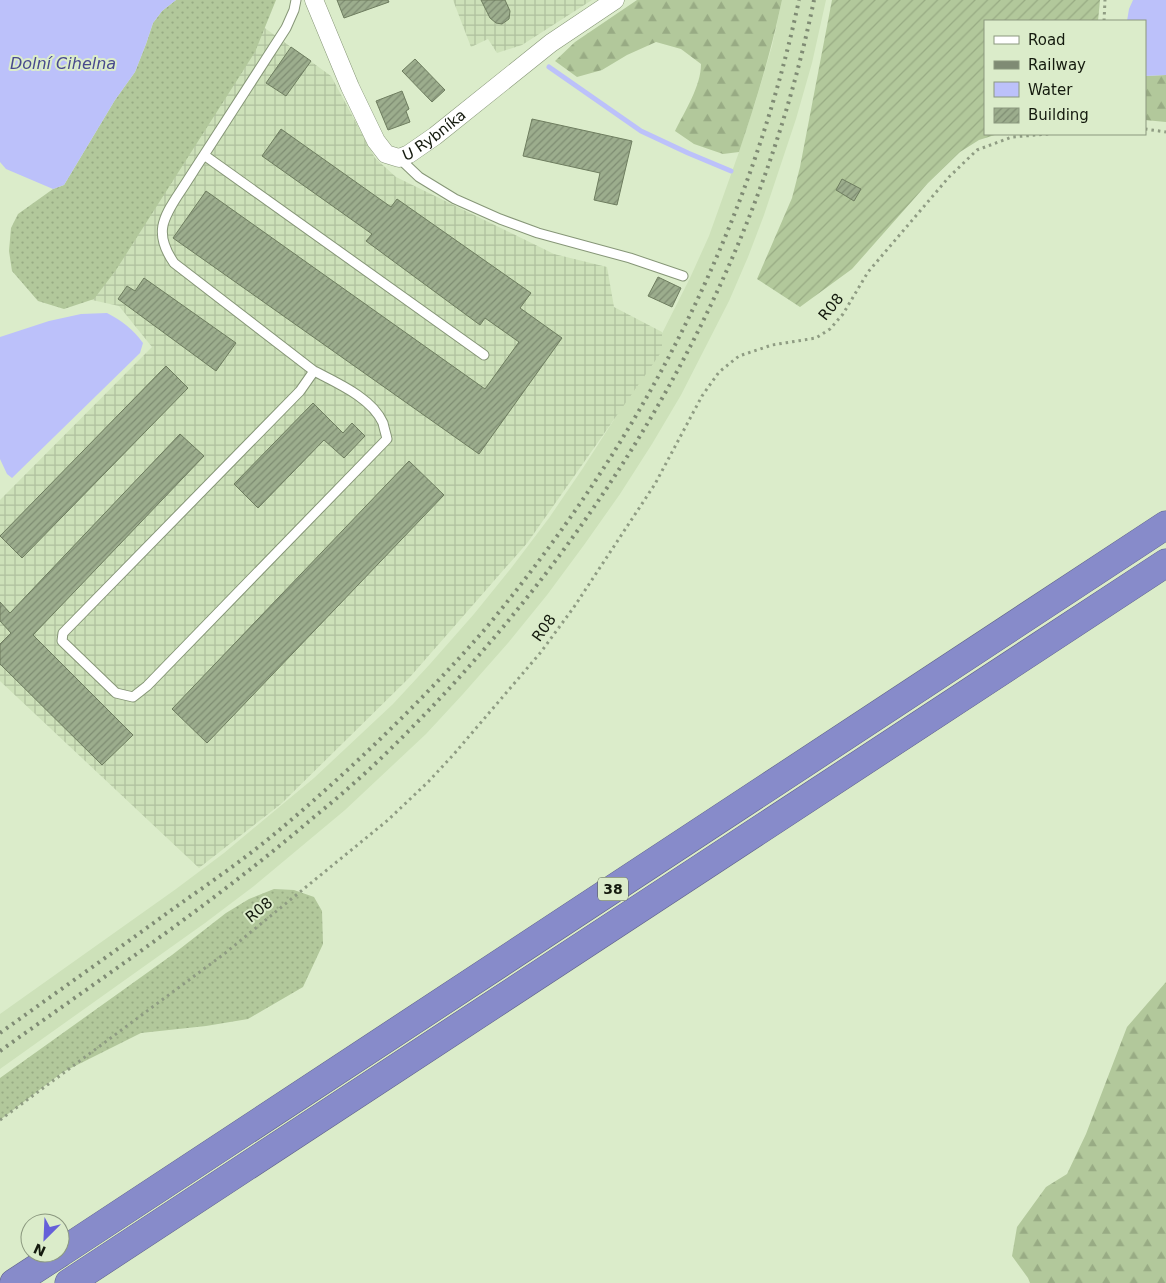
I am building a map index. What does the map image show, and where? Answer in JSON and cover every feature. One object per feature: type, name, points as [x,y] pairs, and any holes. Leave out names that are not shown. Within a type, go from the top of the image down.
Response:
[{"type":"highway","name":"38","points":[[70,1246],[1166,525]]},
{"type":"highway","name":"38","points":[[69,1283],[1166,562]]},
{"type":"highway","name":"38","points":[[14,1283],[45,1263]]},
{"type":"street","name":"U Rybníka","points":[[314,0],[350,87],[376,141],[386,154],[399,158],[435,136],[551,43],[615,0]]},
{"type":"lane","points":[[296,0],[286,28],[166,213],[162,232],[166,251],[174,263],[314,371],[344,387],[370,405],[382,422],[387,439],[147,686],[133,697],[116,694],[62,641],[63,633],[300,391],[314,371]]},
{"type":"lane","points":[[204,155],[484,355]]},
{"type":"lane","points":[[399,158],[419,177],[455,198],[500,219],[538,233],[630,258],[683,276]]},
{"type":"path","points":[[1104,20],[1105,0]]},
{"type":"path","points":[[1146,129],[1166,132]]},
{"type":"path","name":"R08","points":[[0,1120],[224,954],[388,820],[454,754],[541,652],[574,607],[655,484],[702,396],[719,372],[739,356],[772,346],[816,338],[830,329],[843,314],[868,272],[949,177],[977,150],[1012,137],[1037,135]]},
{"type":"shaded area","points":[[453,0],[592,0],[522,45],[497,53],[488,39],[471,47]]},
{"type":"shaded area","points":[[782,0],[826,0],[812,63],[796,119],[764,215],[729,301],[681,395],[620,494],[584,545],[547,595],[463,694],[426,734],[345,810],[254,886],[205,923],[0,1069],[0,1014],[224,853],[314,778],[393,704],[430,664],[474,614],[549,518],[615,418],[643,371],[709,236],[756,100],[772,46]]},
{"type":"shaded area","points":[[262,26],[331,76],[375,158],[396,177],[554,254],[607,267],[614,307],[662,332],[662,351],[528,542],[410,677],[281,804],[199,868],[0,681],[0,500],[152,347],[119,306],[74,296]]},
{"type":"green space","points":[[176,0],[276,0],[255,52],[116,270],[94,299],[64,309],[38,301],[12,271],[9,251],[11,228],[18,214],[53,189],[64,185],[115,100],[135,72],[153,23],[162,11]]},
{"type":"green space","points":[[637,0],[782,0],[763,77],[739,152],[723,154],[694,144],[675,131],[695,90],[701,64],[681,49],[656,42],[627,55],[602,70],[577,77],[555,61],[575,42]]},
{"type":"green space","points":[[832,0],[1100,0],[1098,20],[984,20],[984,135],[995,135],[979,140],[960,152],[928,183],[852,269],[800,307],[757,279],[792,198],[800,167]]},
{"type":"green space","points":[[1166,75],[1166,122],[1146,120],[1146,76]]},
{"type":"green space","points":[[274,889],[294,890],[314,897],[322,911],[323,944],[303,987],[248,1019],[141,1033],[63,1072],[0,1120],[0,1078],[172,955],[226,913],[249,899]]},
{"type":"green space","points":[[1166,982],[1166,1283],[1030,1283],[1012,1256],[1017,1227],[1046,1187],[1067,1174],[1086,1134],[1127,1027]]},
{"type":"water","name":"Dolní Cihelna","points":[[0,0],[176,0],[162,11],[153,23],[135,72],[115,100],[64,185],[53,189],[6,169],[0,162]]},
{"type":"water","points":[[1133,0],[1166,0],[1166,75],[1146,76],[1146,20],[1127,20]]},
{"type":"water","points":[[107,313],[127,326],[139,338],[143,343],[140,353],[12,478],[7,474],[0,459],[0,337],[49,321],[81,314]]},
{"type":"building","points":[[337,0],[388,0],[389,2],[344,18]]},
{"type":"building","points":[[481,0],[505,0],[510,11],[509,19],[502,24],[496,23],[490,18]]},
{"type":"building","points":[[291,47],[311,61],[286,96],[266,83]]},
{"type":"building","points":[[415,59],[445,90],[432,102],[402,71]]},
{"type":"building","points":[[402,91],[409,109],[406,111],[410,122],[388,130],[376,101]]},
{"type":"building","points":[[532,119],[632,141],[617,205],[594,200],[600,173],[523,156]]},
{"type":"building","points":[[281,129],[391,207],[397,199],[531,293],[520,308],[562,338],[479,454],[173,238],[206,191],[485,389],[519,342],[485,318],[480,325],[366,241],[372,234],[262,156]]},
{"type":"building","points":[[842,179],[861,189],[854,201],[836,190]]},
{"type":"building","points":[[658,277],[681,288],[672,307],[648,296]]},
{"type":"building","points":[[144,278],[236,343],[216,371],[118,299],[127,286],[135,291]]},
{"type":"building","points":[[166,366],[188,388],[22,558],[0,536]]},
{"type":"building","points":[[313,403],[343,433],[352,423],[365,436],[344,458],[324,440],[258,508],[234,484]]},
{"type":"building","points":[[180,434],[204,456],[33,635],[133,735],[102,765],[0,664],[0,644],[11,633],[0,621],[0,602],[10,613]]},
{"type":"building","points":[[409,461],[444,495],[207,743],[172,709]]},
{"type":"waterway","points":[[549,67],[641,131],[731,171]]},
{"type":"railway","points":[[0,1033],[228,870],[284,826],[414,706],[486,628],[520,586],[595,481],[635,418],[671,352],[704,285],[734,216],[759,145],[781,73],[799,0]]},
{"type":"railway","points":[[0,1051],[238,879],[345,791],[376,763],[454,683],[526,598],[593,509],[653,414],[705,316],[750,214],[787,109],[814,0]]}]
